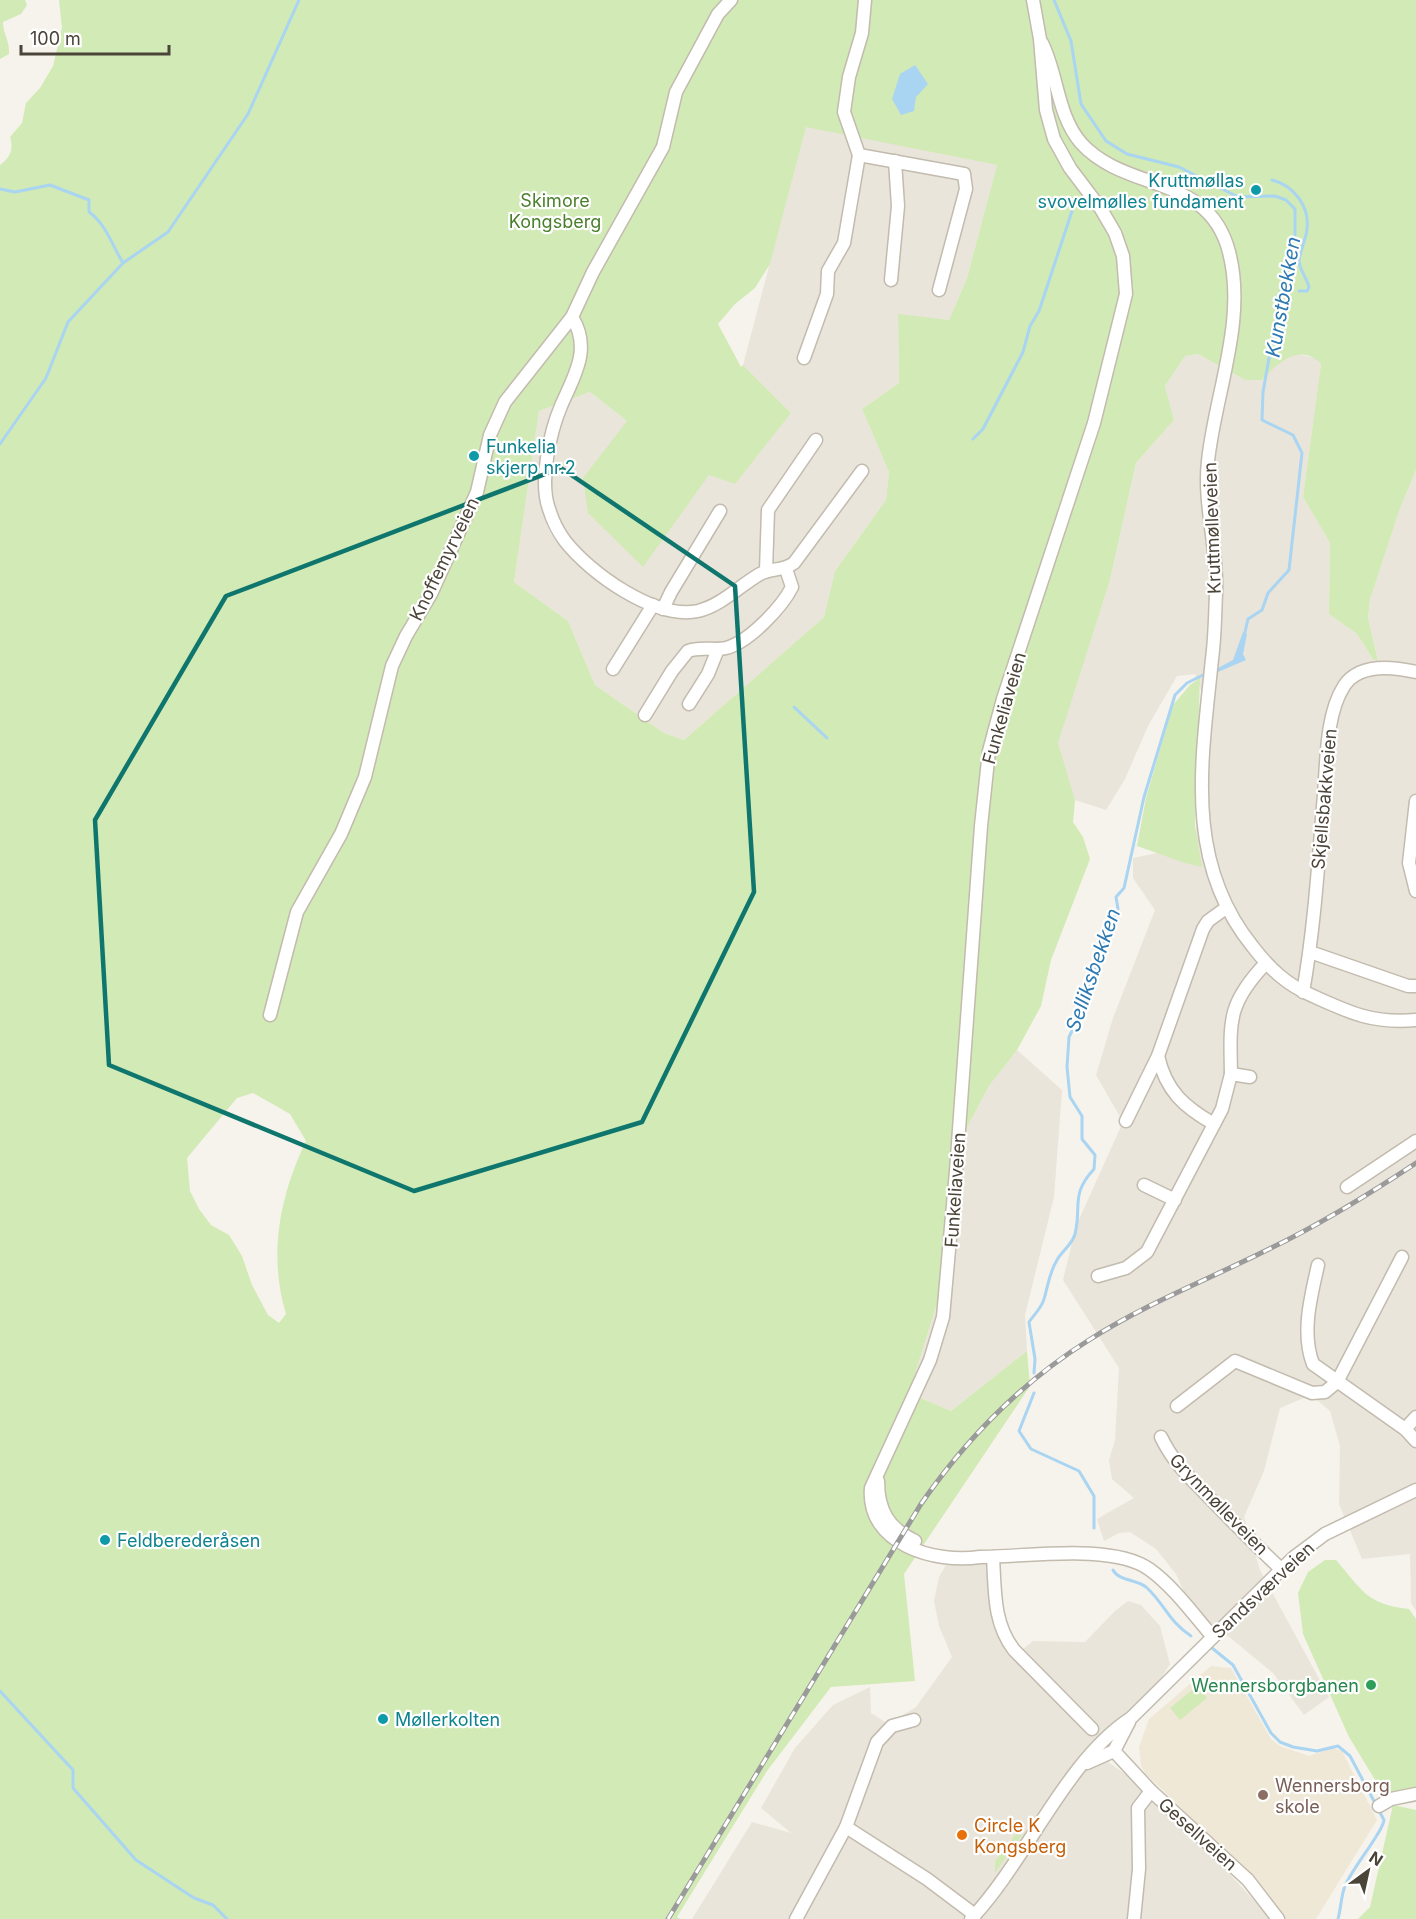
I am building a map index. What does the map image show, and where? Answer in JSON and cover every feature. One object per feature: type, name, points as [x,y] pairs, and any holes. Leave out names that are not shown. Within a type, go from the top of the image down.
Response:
[{"type":"street","name":"Knoffemyrveien","points":[[270,1015],[297,912],[341,834],[365,777],[392,666],[406,636],[431,594],[477,492],[490,435],[498,416],[505,402],[572,317],[593,272],[663,147],[676,92],[718,15],[731,0]]},
{"type":"street","points":[[804,357],[826,294],[828,271],[844,243],[859,154],[844,112],[849,77],[862,33],[865,0]]},
{"type":"street","name":"Funkeliaveien","points":[[1033,0],[1040,39],[1046,110],[1054,139],[1070,168],[1115,233],[1123,255],[1126,294],[1094,423],[1003,699],[989,751],[943,1317],[930,1360],[878,1474],[880,1505],[892,1526],[907,1537],[929,1547],[980,1557],[1097,1555],[1134,1561],[1159,1578],[1213,1637]]},
{"type":"street","name":"Kruttmølleveien","points":[[1040,39],[1050,58],[1067,123],[1082,144],[1118,168],[1177,190],[1197,201],[1216,223],[1230,254],[1234,285],[1233,314],[1207,464],[1216,574],[1213,658],[1205,711],[1201,812],[1214,877],[1226,908],[1239,930],[1277,976],[1303,992],[1358,1016],[1380,1021],[1416,1020]]},
{"type":"street","points":[[859,154],[964,174],[966,189],[939,290]]},
{"type":"street","points":[[891,280],[898,206],[895,161]]},
{"type":"street","points":[[572,317],[579,329],[581,351],[574,383],[561,405],[552,433],[545,474],[548,507],[565,541],[603,578],[658,607],[695,611],[713,606],[766,571],[786,569],[794,563],[862,471]]},
{"type":"street","points":[[766,571],[768,510],[816,440]]},
{"type":"street","points":[[613,669],[671,592],[720,511]]},
{"type":"street","points":[[645,715],[688,651],[718,649],[741,640],[778,607],[792,587],[786,569]]},
{"type":"street","points":[[689,704],[708,674],[718,649]]},
{"type":"street","name":"Skjellsbakkveien","points":[[1303,992],[1310,952],[1330,726],[1345,685],[1364,671],[1382,668],[1416,672]]},
{"type":"street","points":[[1416,801],[1410,863],[1416,891]]},
{"type":"street","points":[[1126,1121],[1158,1056],[1203,929],[1208,921],[1226,908]]},
{"type":"street","points":[[1310,952],[1408,986],[1416,986]]},
{"type":"street","points":[[1098,1276],[1126,1268],[1143,1256],[1175,1200],[1215,1124],[1228,1093],[1231,1074],[1230,1024],[1235,1006],[1247,983],[1266,963]]},
{"type":"street","points":[[1158,1056],[1163,1078],[1174,1093],[1193,1112],[1215,1124]]},
{"type":"street","points":[[1231,1074],[1251,1077]]},
{"type":"street","points":[[1347,1187],[1416,1141]]},
{"type":"street","points":[[1144,1185],[1175,1200]]},
{"type":"street","points":[[1177,1406],[1235,1360],[1312,1393],[1325,1392],[1337,1382],[1402,1257]]},
{"type":"street","points":[[1318,1265],[1312,1291],[1307,1347],[1313,1364],[1405,1429],[1416,1441]]},
{"type":"street","points":[[1405,1429],[1416,1417]]},
{"type":"street","name":"Grynmølleveien","points":[[1161,1437],[1168,1453],[1182,1470],[1243,1534],[1281,1569]]},
{"type":"street","name":"Sandsværveien","points":[[973,1917],[998,1887],[1083,1765],[1110,1746],[1131,1718],[1281,1569],[1325,1534],[1416,1490]]},
{"type":"street","points":[[993,1557],[996,1606],[1004,1635],[1014,1650],[1092,1729]]},
{"type":"street","points":[[796,1919],[846,1827],[877,1742],[892,1726],[914,1720]]},
{"type":"street","name":"Gesellveien","points":[[1110,1746],[1151,1791],[1239,1871],[1278,1919]]},
{"type":"street","points":[[1134,1919],[1139,1869],[1138,1808],[1151,1791]]},
{"type":"street","points":[[1379,1806],[1391,1799],[1416,1794]]},
{"type":"street","points":[[846,1827],[927,1879],[973,1917]]},
{"type":"highlighted area","points":[[561,468],[735,586],[754,892],[642,1122],[414,1191],[109,1065],[95,820],[226,596]]},
{"type":"shaded area","points":[[806,126],[997,165],[967,278],[949,320],[898,315],[899,383],[862,409],[889,472],[886,500],[835,571],[824,617],[684,740],[664,733],[595,685],[568,621],[514,582],[539,411],[590,392],[627,421],[709,475],[791,413],[743,365]]},
{"type":"shaded area","points":[[1198,354],[1245,380],[1262,380],[1277,363],[1297,354],[1316,358],[1321,364],[1303,497],[1330,543],[1329,614],[1357,634],[1373,659],[1378,660],[1368,618],[1370,600],[1399,511],[1416,470],[1416,1611],[1411,1603],[1410,1554],[1362,1559],[1339,1504],[1340,1446],[1330,1411],[1311,1395],[1280,1408],[1264,1471],[1244,1517],[1260,1570],[1329,1697],[1304,1715],[1273,1673],[1228,1636],[1199,1626],[1176,1574],[1156,1549],[1130,1532],[1119,1533],[1104,1541],[1097,1519],[1134,1498],[1112,1479],[1109,1460],[1115,1440],[1119,1368],[1063,1280],[1076,1226],[1123,1122],[1096,1075],[1113,1018],[1155,910],[1133,878],[1133,858],[1191,846],[1199,816],[1205,702],[1195,674],[1177,676],[1148,726],[1125,779],[1106,810],[1075,800],[1057,743],[1110,580],[1136,463],[1174,420],[1165,386],[1185,356]]},
{"type":"shaded area","points":[[1017,1050],[1062,1090],[1054,1197],[1025,1315],[1027,1351],[951,1411],[909,1393],[946,1275],[955,1150],[989,1086]]},
{"type":"shaded area","points":[[987,1562],[994,1619],[1018,1653],[1033,1641],[1085,1642],[1128,1601],[1141,1605],[1160,1626],[1170,1664],[1108,1762],[1161,1799],[1271,1919],[692,1919],[752,1822],[791,1833],[761,1808],[795,1748],[833,1705],[870,1687],[871,1713],[888,1724],[916,1707],[952,1657],[939,1626],[934,1601],[939,1577],[947,1563]]},
{"type":"shaded area","points":[[1211,1666],[1231,1668],[1271,1739],[1280,1746],[1309,1756],[1333,1748],[1342,1751],[1377,1820],[1316,1919],[1286,1919],[1248,1873],[1184,1815],[1183,1810],[1145,1773],[1141,1765],[1139,1747],[1149,1719]]},
{"type":"green space","points":[[0,0],[25,0],[27,5],[21,14],[3,22],[9,54],[0,59]]},
{"type":"green space","name":"Skimore Kongsberg","points":[[59,0],[1416,0],[1416,470],[1399,511],[1370,600],[1368,618],[1378,661],[1373,659],[1357,634],[1329,614],[1330,543],[1303,497],[1321,364],[1305,355],[1297,355],[1275,367],[1262,380],[1245,380],[1198,354],[1185,356],[1165,386],[1174,420],[1136,463],[1110,580],[1058,743],[1075,800],[1073,822],[1083,837],[1090,859],[1051,960],[1041,1006],[1017,1050],[989,1086],[955,1150],[946,1275],[909,1393],[951,1411],[1027,1351],[1030,1386],[904,1574],[915,1681],[831,1687],[767,1771],[677,1917],[680,1919],[0,1919],[0,165],[10,153],[12,145],[10,137],[22,123],[26,103],[40,88],[53,66],[62,28]],"holes":[[[806,127],[997,165],[967,278],[949,320],[898,314],[899,383],[862,409],[889,472],[886,500],[835,571],[824,617],[684,740],[664,733],[595,685],[568,621],[514,582],[539,411],[590,392],[627,421],[583,478],[588,513],[643,567],[709,475],[735,484],[791,413],[743,365],[741,367],[718,324],[735,304],[755,288],[770,264]],[[253,1093],[290,1114],[306,1141],[289,1183],[280,1226],[278,1270],[286,1314],[279,1323],[268,1315],[252,1285],[242,1256],[229,1235],[211,1225],[199,1209],[190,1191],[187,1158],[237,1098]]]},
{"type":"green space","points":[[1200,678],[1195,826],[1202,867],[1137,846],[1146,798],[1173,705],[1190,685]]},
{"type":"green space","name":"Wennersborgbanen","points":[[1325,1560],[1336,1560],[1366,1594],[1383,1603],[1409,1609],[1416,1619],[1416,1798],[1398,1803],[1383,1793],[1349,1737],[1303,1634],[1298,1593],[1308,1572]]},
{"type":"green space","points":[[1197,1686],[1207,1698],[1180,1720],[1170,1708]]},
{"type":"green space","points":[[1393,1805],[1416,1810],[1416,1919],[1358,1919],[1370,1907]]},
{"type":"green space","points":[[1016,1834],[1022,1835],[995,1873],[995,1861]]},
{"type":"water","points":[[915,65],[928,84],[916,97],[914,111],[901,115],[892,99],[900,74]]},
{"type":"water","points":[[1243,632],[1247,634],[1243,654],[1246,660],[1218,672],[1218,668],[1233,660]]},
{"type":"waterway","points":[[0,189],[15,192],[50,185],[89,200],[89,212],[104,229],[123,263],[168,232],[248,114],[299,0]]},
{"type":"waterway","name":"Kunstbekken","points":[[1054,0],[1071,41],[1081,104],[1106,141],[1127,154],[1179,167],[1238,197],[1275,196],[1286,200],[1295,209],[1295,236],[1288,252],[1263,392],[1262,420],[1293,435],[1302,453],[1289,570],[1268,593],[1262,610],[1248,619],[1245,632]]},
{"type":"waterway","points":[[1272,180],[1293,192],[1306,212],[1307,229],[1299,261],[1309,287],[1307,291],[1299,291]]},
{"type":"waterway","points":[[973,439],[983,429],[1023,352],[1030,326],[1039,311],[1073,208]]},
{"type":"waterway","points":[[0,444],[46,378],[68,322],[123,263]]},
{"type":"waterway","name":"Selliksbekken","points":[[1034,1373],[1035,1359],[1029,1322],[1043,1302],[1054,1265],[1074,1238],[1079,1194],[1094,1169],[1095,1155],[1082,1139],[1082,1116],[1070,1097],[1067,1067],[1069,1037],[1084,1007],[1101,950],[1118,909],[1116,897],[1124,888],[1144,797],[1175,695],[1187,683],[1203,675]]},
{"type":"waterway","points":[[794,707],[827,738]]},
{"type":"waterway","name":"Selliksbekken","points":[[1034,1393],[1019,1431],[1031,1449],[1079,1471],[1094,1496],[1094,1528]]},
{"type":"waterway","name":"Selliksbekken","points":[[1113,1570],[1119,1576],[1146,1587],[1177,1625],[1191,1636]]},
{"type":"waterway","name":"Selliksbekken","points":[[1212,1648],[1233,1665],[1271,1733],[1280,1742],[1317,1751],[1338,1746],[1350,1756],[1384,1820],[1345,1886],[1338,1919]]},
{"type":"waterway","points":[[0,1691],[73,1770],[73,1788],[136,1860],[194,1898],[213,1905],[227,1919]]},
{"type":"railway","points":[[668,1919],[921,1504],[957,1457],[997,1413],[1064,1356],[1110,1327],[1305,1230],[1416,1163]]},
{"type":"place","name":"Kruttmøllas svovelmølles fundament","points":[[1256,190]]},
{"type":"place","name":"Funkelia skjerp nr.2","points":[[474,456]]},
{"type":"place","name":"Feldberederåsen","points":[[105,1540]]},
{"type":"place","name":"Wennersborgbanen","points":[[1371,1685]]},
{"type":"place","name":"Møllerkolten","points":[[383,1719]]},
{"type":"place","name":"Wennersborg skole","points":[[1263,1795]]},
{"type":"place","name":"Circle K Kongsberg","points":[[962,1835]]}]
